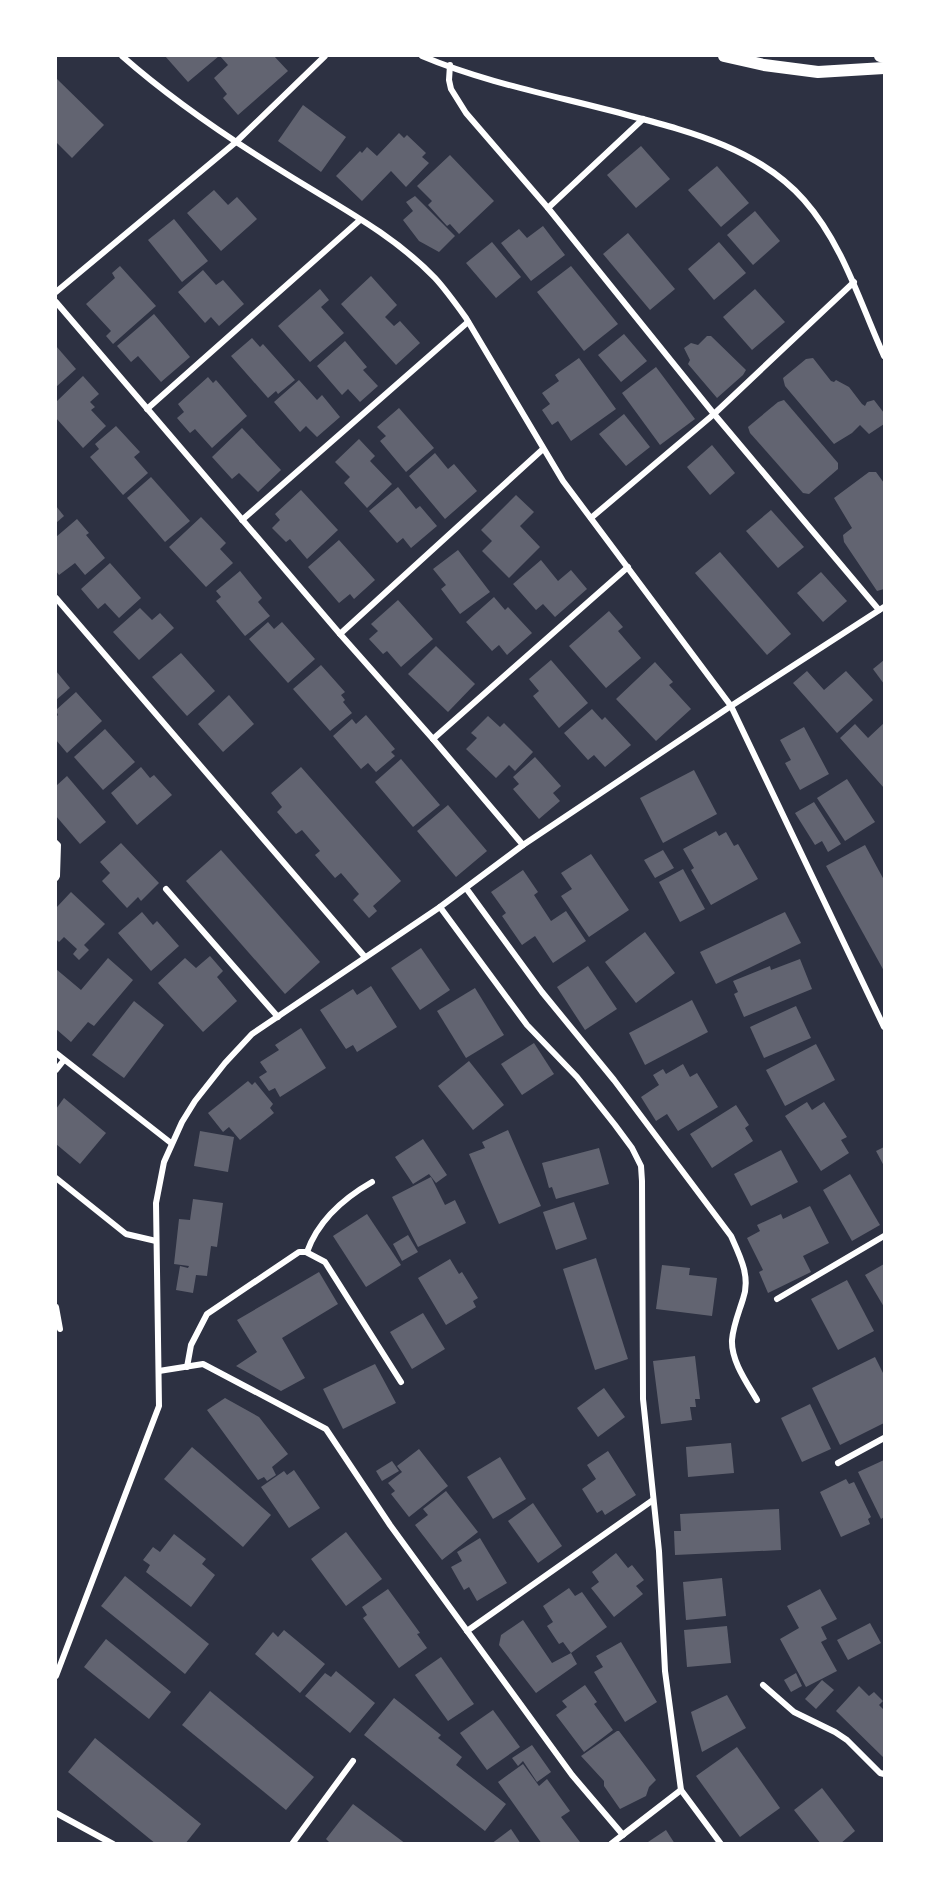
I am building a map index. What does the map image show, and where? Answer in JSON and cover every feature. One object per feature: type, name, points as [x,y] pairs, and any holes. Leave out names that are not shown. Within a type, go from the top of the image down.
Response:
[{"type":"main road","points":[[724,56],[764,65],[818,72],[885,68]]},
{"type":"main road","points":[[880,56],[885,57]]},
{"type":"street","points":[[122,56],[169,94],[236,142],[394,243],[434,278],[468,322],[563,481],[731,706],[885,1027]]},
{"type":"street","points":[[56,292],[236,142],[325,56]]},
{"type":"street","points":[[422,56],[503,82],[686,130],[757,162],[781,178],[804,200],[830,235],[854,282],[885,356]]},
{"type":"street","points":[[56,1676],[159,1406],[156,1203],[160,1178],[171,1143],[195,1101],[252,1034],[440,907],[523,845],[731,706],[882,609],[714,414],[548,208],[466,113],[454,97],[449,80],[450,65]]},
{"type":"street","points":[[548,208],[643,119]]},
{"type":"street","points":[[147,410],[360,220]]},
{"type":"street","points":[[591,518],[714,414],[854,282]]},
{"type":"street","points":[[56,302],[523,845]]},
{"type":"street","points":[[242,520],[468,322]]},
{"type":"street","points":[[340,634],[543,449]]},
{"type":"street","points":[[434,739],[628,567]]},
{"type":"street","points":[[56,598],[365,957]]},
{"type":"street","points":[[56,843],[58,845],[56,878]]},
{"type":"street","points":[[466,888],[542,992],[614,1080],[731,1236],[742,1259],[746,1275],[746,1288],[732,1341],[733,1353],[757,1400]]},
{"type":"street","points":[[166,889],[278,1017]]},
{"type":"street","points":[[440,907],[527,1025],[577,1077],[615,1125],[632,1148],[641,1166],[643,1399],[662,1588],[665,1671],[681,1790],[721,1844]]},
{"type":"street","points":[[56,1053],[171,1143]]},
{"type":"street","points":[[56,1070],[64,1060]]},
{"type":"street","points":[[56,1178],[126,1234],[156,1241]]},
{"type":"street","points":[[307,1252],[313,1239],[335,1208],[354,1192],[372,1182]]},
{"type":"street","points":[[777,1299],[885,1236]]},
{"type":"street","points":[[187,1366],[191,1345],[207,1314],[299,1252],[307,1252],[325,1262],[401,1382]]},
{"type":"street","points":[[56,1307],[60,1329]]},
{"type":"street","points":[[159,1371],[203,1365],[326,1429],[390,1525],[572,1775],[623,1835]]},
{"type":"street","points":[[838,1463],[885,1438]]},
{"type":"street","points":[[467,1631],[653,1500]]},
{"type":"street","points":[[763,1685],[794,1712],[835,1731],[880,1773],[885,1774]]},
{"type":"street","points":[[292,1844],[353,1761]]},
{"type":"street","points":[[611,1844],[681,1790]]},
{"type":"street","points":[[56,1813],[113,1844]]},
{"type":"building","points":[[165,56],[219,56],[188,82]]},
{"type":"building","points":[[220,56],[274,56],[288,71],[238,115],[223,98],[227,94],[214,78],[228,65]]},
{"type":"building","points":[[56,78],[104,125],[72,158],[56,142]]},
{"type":"building","points":[[303,105],[346,137],[321,172],[278,141]]},
{"type":"building","points":[[399,133],[404,138],[407,135],[426,153],[422,157],[429,163],[406,187],[391,171],[362,201],[336,176],[360,151],[362,153],[367,147],[377,156]]},
{"type":"building","points":[[641,146],[670,179],[636,208],[607,175]]},
{"type":"building","points":[[450,155],[494,201],[459,234],[450,224],[447,226],[428,205],[432,201],[417,186]]},
{"type":"building","points":[[717,166],[749,203],[721,227],[688,190]]},
{"type":"building","points":[[214,190],[228,205],[237,197],[257,219],[221,251],[187,213]]},
{"type":"building","points":[[415,196],[455,236],[439,252],[419,241],[403,220],[413,211],[406,202]]},
{"type":"building","points":[[755,211],[780,241],[753,265],[727,235]]},
{"type":"building","points":[[174,219],[208,261],[182,282],[148,240]]},
{"type":"building","points":[[543,226],[565,255],[531,281],[501,243],[519,229],[527,238]]},
{"type":"building","points":[[628,233],[675,289],[650,310],[603,254]]},
{"type":"building","points":[[492,242],[521,277],[496,298],[466,263]]},
{"type":"building","points":[[719,242],[746,273],[714,300],[688,269]]},
{"type":"building","points":[[120,266],[156,306],[113,344],[106,336],[111,331],[86,304],[115,278],[112,273]]},
{"type":"building","points":[[571,266],[618,324],[584,351],[537,292]]},
{"type":"building","points":[[203,270],[216,285],[223,280],[244,304],[219,326],[211,317],[205,323],[178,292]]},
{"type":"building","points":[[371,276],[397,305],[385,317],[394,326],[400,321],[420,343],[396,365],[341,304]]},
{"type":"building","points":[[320,289],[329,300],[321,307],[344,333],[310,362],[278,326]]},
{"type":"building","points":[[755,289],[785,322],[752,350],[723,317]]},
{"type":"building","points":[[154,314],[190,357],[161,382],[138,356],[131,362],[117,346]]},
{"type":"building","points":[[624,334],[647,361],[621,382],[598,355]]},
{"type":"building","points":[[707,336],[711,336],[746,370],[717,398],[688,364],[690,360],[684,348],[691,343],[698,345]]},
{"type":"building","points":[[252,338],[260,347],[263,344],[295,380],[278,394],[276,391],[268,398],[231,356]]},
{"type":"building","points":[[345,341],[367,367],[363,370],[378,386],[360,402],[348,389],[342,395],[317,366]]},
{"type":"building","points":[[56,346],[76,369],[56,387]]},
{"type":"building","points":[[579,358],[616,409],[571,441],[558,421],[552,425],[542,410],[550,404],[542,393],[559,381],[555,375]]},
{"type":"building","points":[[813,358],[831,381],[836,380],[849,387],[862,404],[865,406],[867,402],[874,400],[884,413],[884,424],[869,434],[860,425],[834,444],[785,386],[783,378],[806,359]]},
{"type":"building","points":[[656,367],[695,419],[660,445],[622,393]]},
{"type":"building","points":[[83,376],[99,394],[90,402],[95,407],[91,410],[106,426],[83,448],[56,418],[56,402]]},
{"type":"building","points":[[208,377],[213,383],[216,380],[247,416],[212,448],[195,429],[190,433],[177,418],[184,412],[178,404]]},
{"type":"building","points":[[299,380],[317,400],[322,395],[340,417],[317,437],[306,426],[300,432],[274,402]]},
{"type":"building","points":[[784,400],[838,463],[838,469],[809,494],[803,493],[750,433],[748,427],[778,402]]},
{"type":"building","points":[[399,408],[434,448],[406,472],[380,441],[386,436],[377,427]]},
{"type":"building","points":[[624,414],[650,447],[626,466],[599,434]]},
{"type":"building","points":[[116,426],[140,452],[134,457],[148,473],[123,495],[90,457],[99,449],[95,444]]},
{"type":"building","points":[[242,428],[281,470],[258,492],[239,473],[232,479],[212,457]]},
{"type":"building","points":[[359,439],[375,456],[370,461],[392,484],[367,508],[344,483],[350,477],[335,462]]},
{"type":"building","points":[[712,445],[735,473],[710,495],[687,467]]},
{"type":"building","points":[[435,453],[448,469],[454,464],[477,491],[445,519],[409,476]]},
{"type":"building","points":[[869,472],[876,472],[884,483],[884,589],[877,591],[844,542],[843,535],[852,528],[834,498]]},
{"type":"building","points":[[151,477],[190,521],[165,542],[127,498]]},
{"type":"building","points":[[398,487],[416,509],[420,506],[437,526],[411,548],[403,538],[397,543],[369,511]]},
{"type":"building","points":[[301,490],[338,530],[307,559],[290,539],[286,542],[272,528],[280,520],[275,514]]},
{"type":"building","points":[[516,495],[534,512],[520,526],[540,547],[509,578],[482,551],[492,541],[481,530]]},
{"type":"building","points":[[56,506],[64,516],[56,523]]},
{"type":"building","points":[[771,510],[804,547],[778,568],[746,531]]},
{"type":"building","points":[[201,517],[226,543],[220,549],[233,563],[206,587],[169,547]]},
{"type":"building","points":[[77,519],[89,533],[86,535],[105,558],[85,575],[75,563],[59,575],[56,571],[56,537]]},
{"type":"building","points":[[339,540],[375,580],[354,599],[350,594],[339,603],[308,567]]},
{"type":"building","points":[[458,550],[490,592],[460,614],[441,589],[446,585],[433,569]]},
{"type":"building","points":[[720,552],[791,634],[767,655],[695,573]]},
{"type":"building","points":[[541,560],[558,581],[571,570],[587,589],[555,617],[543,604],[536,610],[513,584]]},
{"type":"building","points":[[110,563],[141,598],[119,618],[105,603],[98,609],[81,589]]},
{"type":"building","points":[[240,571],[262,598],[258,602],[270,616],[245,636],[216,601],[221,597],[216,591]]},
{"type":"building","points":[[821,572],[847,601],[823,622],[797,593]]},
{"type":"building","points":[[494,597],[505,610],[508,607],[532,633],[507,655],[499,645],[492,651],[466,622]]},
{"type":"building","points":[[398,600],[433,639],[401,667],[387,651],[383,654],[369,639],[378,631],[371,624]]},
{"type":"building","points":[[140,608],[152,620],[160,613],[174,628],[139,660],[113,632]]},
{"type":"building","points":[[609,611],[623,627],[618,631],[641,658],[606,688],[569,646]]},
{"type":"building","points":[[268,622],[274,629],[282,622],[315,659],[288,683],[249,639]]},
{"type":"building","points":[[436,646],[475,684],[448,712],[408,674]]},
{"type":"building","points":[[181,653],[215,691],[187,716],[152,677]]},
{"type":"building","points":[[551,660],[588,703],[559,728],[533,696],[539,691],[529,679]]},
{"type":"building","points":[[884,660],[884,684],[873,669]]},
{"type":"building","points":[[655,662],[673,682],[669,685],[691,709],[656,741],[616,699]]},
{"type":"building","points":[[321,665],[345,692],[341,695],[345,700],[343,702],[352,713],[330,731],[293,689]]},
{"type":"building","points":[[56,671],[70,688],[56,700]]},
{"type":"building","points":[[807,671],[824,690],[846,671],[873,700],[837,733],[793,683]]},
{"type":"building","points":[[76,692],[102,721],[67,753],[56,740],[56,717],[58,715],[56,710]]},
{"type":"building","points":[[229,695],[254,724],[223,752],[198,724]]},
{"type":"building","points":[[592,709],[602,720],[605,717],[631,745],[605,767],[594,755],[588,760],[564,733]]},
{"type":"building","points":[[366,715],[395,749],[391,752],[395,756],[376,772],[368,763],[361,769],[333,736],[352,719],[356,724]]},
{"type":"building","points":[[488,716],[500,727],[504,723],[533,752],[515,771],[509,765],[496,778],[466,749],[477,738],[471,733]]},
{"type":"building","points":[[884,723],[884,788],[840,738],[855,724],[868,738]]},
{"type":"building","points":[[804,727],[829,774],[800,790],[785,763],[791,760],[780,740]]},
{"type":"building","points":[[105,729],[135,762],[103,790],[74,757]]},
{"type":"building","points":[[535,757],[561,786],[553,793],[560,801],[539,819],[513,789],[519,784],[513,777]]},
{"type":"building","points":[[401,759],[440,805],[413,827],[375,782]]},
{"type":"building","points":[[141,767],[150,778],[154,775],[172,795],[137,825],[111,793]]},
{"type":"building","points":[[301,767],[401,881],[373,906],[377,911],[369,918],[353,900],[359,894],[341,873],[335,878],[315,855],[320,851],[302,830],[296,834],[277,812],[282,807],[271,793]]},
{"type":"building","points":[[694,770],[717,814],[663,843],[640,798]]},
{"type":"building","points":[[67,776],[106,822],[80,844],[56,816],[56,786]]},
{"type":"building","points":[[847,779],[875,822],[845,841],[817,798]]},
{"type":"building","points":[[814,802],[841,844],[828,852],[822,841],[815,845],[795,813]]},
{"type":"building","points":[[448,805],[487,851],[456,877],[417,831]]},
{"type":"building","points":[[716,831],[719,836],[726,832],[734,846],[738,844],[758,879],[711,905],[691,870],[694,868],[683,849]]},
{"type":"building","points":[[121,843],[159,883],[141,901],[138,897],[127,908],[102,881],[110,873],[100,862]]},
{"type":"building","points":[[865,845],[884,880],[884,971],[826,866]]},
{"type":"building","points":[[221,850],[320,962],[285,994],[186,881]]},
{"type":"building","points":[[663,850],[674,868],[655,878],[644,860]]},
{"type":"building","points":[[591,854],[629,910],[589,937],[561,896],[572,889],[561,873]]},
{"type":"building","points":[[683,869],[705,909],[680,922],[659,882]]},
{"type":"building","points":[[523,870],[538,892],[534,895],[551,921],[566,911],[586,941],[553,963],[535,936],[522,945],[502,916],[506,913],[491,892]]},
{"type":"building","points":[[71,892],[105,924],[84,945],[89,950],[79,960],[73,954],[77,949],[64,937],[59,942],[56,939],[56,908]]},
{"type":"building","points":[[142,912],[153,925],[157,921],[179,946],[151,971],[118,933]]},
{"type":"building","points":[[785,912],[801,943],[716,984],[700,952]]},
{"type":"building","points":[[645,932],[675,973],[636,1003],[605,962]]},
{"type":"building","points":[[421,948],[450,990],[420,1010],[391,968]]},
{"type":"building","points":[[210,956],[223,971],[217,977],[237,1001],[203,1032],[158,983],[185,958],[196,968]]},
{"type":"building","points":[[108,958],[133,980],[94,1026],[88,1022],[71,1042],[56,1029],[56,969],[81,990]]},
{"type":"building","points":[[800,959],[812,989],[744,1017],[734,994],[738,992],[733,981],[770,966],[771,970]]},
{"type":"building","points":[[588,966],[617,1009],[585,1030],[557,987]]},
{"type":"building","points":[[371,986],[397,1027],[357,1052],[353,1045],[346,1049],[320,1010],[353,989],[357,995]]},
{"type":"building","points":[[475,988],[504,1035],[466,1058],[437,1011]]},
{"type":"building","points":[[692,1000],[708,1032],[645,1065],[629,1033]]},
{"type":"building","points":[[134,1001],[164,1025],[124,1078],[92,1055]]},
{"type":"building","points":[[796,1006],[811,1038],[764,1058],[750,1027]]},
{"type":"building","points":[[301,1028],[326,1068],[280,1097],[275,1088],[269,1091],[259,1077],[267,1072],[260,1062],[279,1050],[275,1045]]},
{"type":"building","points":[[534,1043],[554,1074],[522,1095],[501,1064]]},
{"type":"building","points":[[816,1044],[835,1080],[785,1106],[766,1070]]},
{"type":"building","points":[[469,1061],[504,1105],[473,1130],[438,1086]]},
{"type":"building","points":[[683,1064],[690,1077],[697,1073],[718,1107],[678,1131],[667,1114],[656,1121],[641,1097],[659,1085],[653,1075],[663,1069],[666,1074]]},
{"type":"building","points":[[248,1081],[252,1085],[255,1082],[273,1104],[270,1108],[274,1113],[240,1140],[229,1127],[223,1132],[208,1113]]},
{"type":"building","points":[[64,1098],[106,1133],[80,1164],[56,1144],[56,1109]]},
{"type":"building","points":[[807,1102],[812,1110],[824,1102],[847,1137],[841,1140],[849,1153],[821,1171],[785,1116]]},
{"type":"building","points":[[736,1105],[749,1125],[745,1128],[753,1141],[712,1168],[690,1134]]},
{"type":"building","points":[[508,1130],[541,1206],[499,1224],[469,1154],[485,1148],[482,1142]]},
{"type":"building","points":[[200,1131],[234,1137],[228,1172],[194,1166]]},
{"type":"building","points":[[423,1139],[447,1175],[436,1183],[429,1174],[413,1184],[395,1157]]},
{"type":"building","points":[[884,1147],[884,1166],[876,1151]]},
{"type":"building","points":[[599,1148],[609,1184],[556,1199],[552,1187],[549,1188],[542,1163]]},
{"type":"building","points":[[781,1150],[798,1182],[751,1206],[734,1174]]},
{"type":"building","points":[[850,1174],[880,1225],[852,1241],[823,1190]]},
{"type":"building","points":[[431,1177],[445,1205],[455,1200],[466,1223],[418,1247],[392,1197]]},
{"type":"building","points":[[193,1199],[223,1203],[217,1247],[211,1246],[207,1276],[196,1275],[193,1293],[176,1290],[180,1266],[188,1268],[189,1266],[174,1264],[179,1219],[190,1220]]},
{"type":"building","points":[[574,1202],[587,1239],[556,1250],[543,1212]]},
{"type":"building","points":[[810,1206],[829,1243],[803,1256],[811,1272],[768,1293],[759,1272],[763,1270],[747,1238],[760,1231],[757,1225],[781,1214],[783,1219]]},
{"type":"building","points":[[367,1214],[401,1265],[366,1287],[333,1236]]},
{"type":"building","points":[[408,1235],[418,1252],[402,1261],[393,1244]]},
{"type":"building","points":[[596,1258],[628,1359],[595,1370],[563,1269]]},
{"type":"building","points":[[450,1259],[459,1274],[462,1272],[478,1298],[473,1301],[476,1307],[446,1325],[418,1278]]},
{"type":"building","points":[[884,1264],[884,1307],[865,1275]]},
{"type":"building","points":[[662,1265],[690,1268],[689,1275],[717,1278],[712,1316],[656,1309]]},
{"type":"building","points":[[319,1272],[338,1304],[282,1338],[305,1378],[281,1391],[236,1366],[257,1352],[237,1320]]},
{"type":"building","points":[[847,1280],[874,1331],[838,1350],[811,1299]]},
{"type":"building","points":[[423,1313],[445,1349],[412,1369],[390,1332]]},
{"type":"building","points":[[695,1356],[700,1399],[695,1399],[696,1407],[690,1407],[692,1420],[661,1424],[653,1361]]},
{"type":"building","points":[[875,1357],[884,1375],[884,1423],[840,1445],[812,1388]]},
{"type":"building","points":[[375,1364],[396,1403],[343,1429],[323,1389]]},
{"type":"building","points":[[604,1388],[625,1417],[598,1437],[577,1408]]},
{"type":"building","points":[[225,1398],[259,1417],[288,1454],[272,1467],[276,1475],[267,1481],[264,1477],[258,1480],[207,1410]]},
{"type":"building","points":[[810,1404],[831,1449],[802,1462],[781,1418]]},
{"type":"building","points":[[731,1443],[734,1473],[688,1477],[686,1447]]},
{"type":"building","points":[[192,1447],[271,1515],[243,1547],[164,1479]]},
{"type":"building","points":[[419,1449],[448,1486],[409,1517],[391,1494],[395,1491],[388,1483],[402,1472],[397,1466]]},
{"type":"building","points":[[608,1451],[636,1495],[605,1515],[602,1510],[597,1513],[582,1489],[596,1479],[587,1465]]},
{"type":"building","points":[[500,1457],[526,1499],[493,1519],[467,1477]]},
{"type":"building","points":[[884,1460],[884,1517],[881,1519],[858,1472]]},
{"type":"building","points":[[392,1461],[399,1471],[382,1481],[376,1471]]},
{"type":"building","points":[[294,1470],[320,1508],[289,1528],[261,1487],[284,1471],[287,1475]]},
{"type":"building","points":[[846,1479],[849,1484],[854,1482],[871,1517],[868,1519],[870,1524],[841,1537],[820,1492]]},
{"type":"building","points":[[446,1491],[478,1532],[442,1560],[415,1525],[428,1515],[423,1509]]},
{"type":"building","points":[[533,1503],[562,1546],[538,1563],[508,1521]]},
{"type":"building","points":[[779,1509],[781,1550],[675,1555],[674,1531],[681,1531],[680,1514]]},
{"type":"building","points":[[346,1532],[382,1579],[346,1606],[311,1559]]},
{"type":"building","points":[[174,1534],[206,1559],[202,1564],[215,1575],[191,1607],[146,1572],[150,1565],[143,1560],[153,1547],[160,1552]]},
{"type":"building","points":[[480,1538],[507,1583],[477,1601],[469,1587],[464,1590],[451,1567],[462,1561],[457,1552]]},
{"type":"building","points":[[616,1553],[628,1568],[632,1565],[644,1580],[636,1586],[643,1594],[614,1617],[591,1588],[599,1582],[592,1572]]},
{"type":"building","points":[[125,1576],[209,1644],[185,1674],[101,1606]]},
{"type":"building","points":[[722,1578],[726,1616],[686,1620],[683,1582]]},
{"type":"building","points":[[569,1588],[575,1596],[582,1592],[607,1627],[571,1653],[563,1642],[559,1644],[547,1626],[553,1622],[543,1606]]},
{"type":"building","points":[[388,1589],[420,1633],[417,1634],[427,1648],[399,1668],[363,1618],[367,1615],[362,1607]]},
{"type":"building","points":[[820,1589],[837,1619],[821,1627],[827,1639],[821,1642],[837,1671],[806,1687],[780,1639],[799,1628],[787,1606]]},
{"type":"building","points":[[523,1620],[552,1663],[571,1653],[577,1664],[536,1693],[499,1645],[501,1635]]},
{"type":"building","points":[[870,1623],[881,1643],[848,1660],[837,1640]]},
{"type":"building","points":[[727,1626],[731,1663],[687,1667],[684,1630]]},
{"type":"building","points":[[284,1630],[325,1664],[300,1693],[255,1654],[273,1632],[278,1637]]},
{"type":"building","points":[[106,1639],[171,1692],[149,1719],[84,1667]]},
{"type":"building","points":[[621,1642],[657,1702],[625,1722],[594,1672],[603,1667],[596,1656]]},
{"type":"building","points":[[441,1657],[474,1704],[448,1721],[415,1675]]},
{"type":"building","points":[[336,1671],[375,1703],[350,1733],[305,1696],[325,1673],[331,1677]]},
{"type":"building","points":[[796,1673],[802,1686],[791,1692],[784,1680]]},
{"type":"building","points":[[822,1680],[834,1690],[816,1709],[805,1699]]},
{"type":"building","points":[[585,1685],[597,1702],[594,1704],[613,1730],[584,1752],[556,1715],[567,1707],[562,1701]]},
{"type":"building","points":[[859,1686],[869,1696],[874,1692],[883,1701],[879,1705],[884,1710],[884,1758],[836,1711]]},
{"type":"building","points":[[210,1691],[314,1777],[286,1810],[182,1725]]},
{"type":"building","points":[[727,1695],[746,1728],[702,1752],[691,1712]]},
{"type":"building","points":[[394,1698],[441,1735],[438,1738],[462,1757],[456,1765],[506,1804],[485,1831],[364,1735]]},
{"type":"building","points":[[493,1710],[520,1747],[487,1770],[460,1733]]},
{"type":"building","points":[[617,1731],[656,1780],[649,1787],[646,1796],[620,1809],[604,1786],[604,1781],[581,1756]]},
{"type":"building","points":[[95,1738],[201,1824],[185,1844],[156,1844],[68,1772]]},
{"type":"building","points":[[532,1745],[551,1772],[537,1782],[523,1761],[518,1766],[512,1758]]},
{"type":"building","points":[[737,1747],[780,1808],[740,1837],[696,1776]]},
{"type":"building","points":[[523,1764],[539,1786],[547,1779],[570,1811],[561,1817],[580,1842],[578,1844],[542,1844],[498,1782]]},
{"type":"building","points":[[822,1788],[855,1831],[840,1844],[821,1844],[794,1810]]},
{"type":"building","points":[[353,1804],[406,1844],[331,1844],[326,1839]]},
{"type":"building","points":[[511,1829],[521,1844],[491,1844]]},
{"type":"building","points":[[666,1830],[675,1844],[645,1844]]}]
